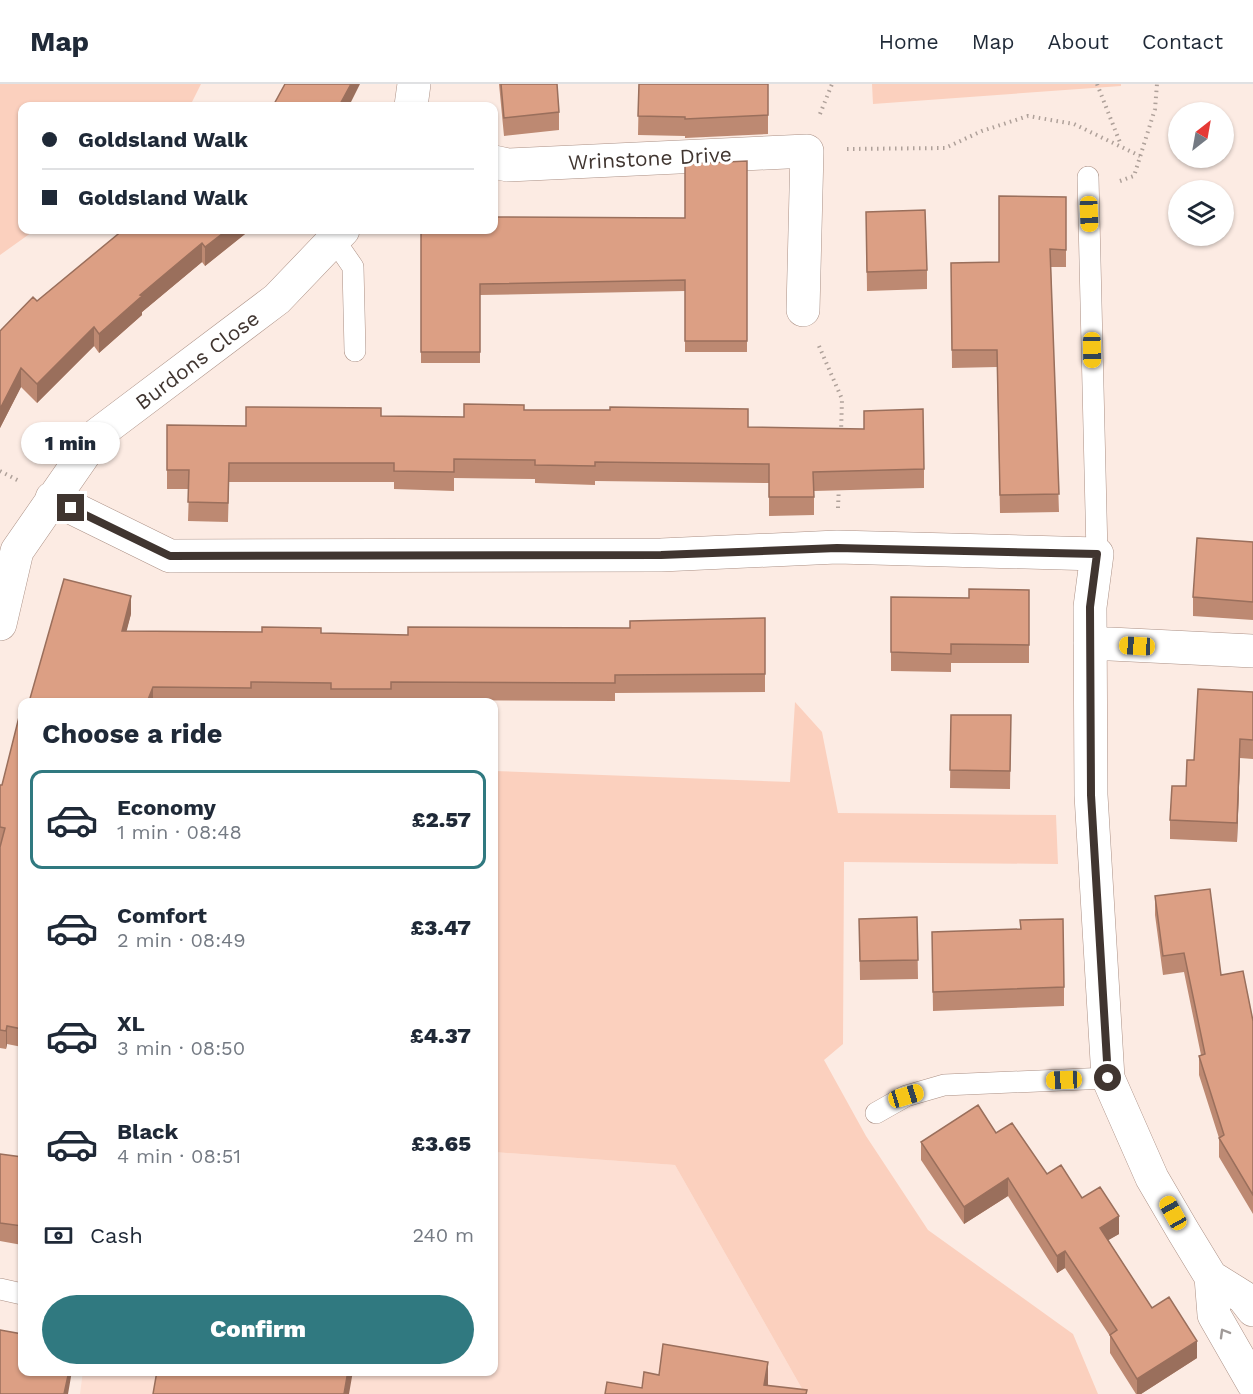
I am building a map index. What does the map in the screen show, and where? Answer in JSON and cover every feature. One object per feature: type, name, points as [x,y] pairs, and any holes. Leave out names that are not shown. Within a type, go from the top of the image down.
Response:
[{"type":"street","points":[[412,102],[414,84]]},
{"type":"street","points":[[803,310],[807,151]]},
{"type":"street","name":"Wrinstone Drive","points":[[498,163],[508,165],[807,151]]},
{"type":"street","name":"Burdons Close","points":[[0,624],[17,551],[98,434],[277,299],[339,235]]},
{"type":"street","points":[[52,498],[170,556],[661,555],[837,548],[1097,554],[1090,607],[1091,795],[1108,1078],[1152,1178],[1212,1277],[1243,1297],[1253,1310]]},
{"type":"street","points":[[1090,643],[1253,651]]},
{"type":"street","points":[[1212,1277],[1214,1315],[1253,1383]]},
{"type":"lane","points":[[1088,184],[1097,554]]},
{"type":"lane","points":[[339,235],[353,267],[355,351]]},
{"type":"lane","points":[[876,1113],[906,1096],[944,1085],[1108,1078]]},
{"type":"lane","points":[[0,1289],[18,1293]]},
{"type":"path","points":[[1097,84],[1121,146]]},
{"type":"path","points":[[1088,184],[1134,176],[1155,110],[1157,84]]},
{"type":"path","points":[[807,151],[945,148],[982,131],[1028,116],[1074,124],[1140,156]]},
{"type":"path","points":[[803,310],[842,399],[840,444]]},
{"type":"path","points":[[837,548],[839,479]]},
{"type":"shaded area","points":[[0,84],[201,84],[192,102],[18,102],[18,234],[29,234],[0,255]]},
{"type":"shaded area","points":[[872,84],[1121,84],[1121,86],[873,104]]},
{"type":"shaded area","points":[[795,702],[822,732],[838,813],[1056,815],[1058,864],[844,862],[843,1044],[824,1060],[866,1136],[928,1230],[1073,1334],[1098,1394],[805,1394],[675,1165],[498,1152],[498,771],[790,782]]},
{"type":"shaded area","points":[[498,1152],[675,1165],[805,1394],[80,1394],[82,1376],[498,1376]]},
{"type":"building","points":[[285,84],[351,84],[341,102],[275,102]]},
{"type":"building","points":[[501,84],[557,84],[559,112],[504,118]]},
{"type":"building","points":[[639,84],[768,84],[768,115],[685,119],[685,117],[638,116]]},
{"type":"building","points":[[747,161],[747,341],[685,341],[685,280],[480,284],[480,352],[421,352],[421,234],[498,234],[498,217],[685,218],[685,164]]},
{"type":"building","points":[[999,196],[1066,197],[1066,250],[1050,249],[1059,494],[1000,495],[997,350],[952,350],[951,263],[999,262]]},
{"type":"building","points":[[925,210],[927,270],[867,272],[866,212]]},
{"type":"building","points":[[118,234],[222,234],[205,247],[202,243],[140,295],[142,296],[99,334],[94,327],[37,384],[21,368],[0,409],[0,331],[33,297],[37,301]]},
{"type":"building","points":[[464,404],[524,405],[524,410],[610,410],[610,407],[748,409],[748,427],[864,429],[864,411],[923,409],[924,469],[813,472],[814,497],[769,497],[769,464],[595,462],[595,466],[535,465],[535,460],[454,459],[454,472],[394,471],[394,463],[229,463],[228,503],[188,502],[189,470],[167,470],[167,425],[246,426],[246,407],[381,408],[381,416],[464,417]]},
{"type":"building","points":[[1197,538],[1253,542],[1253,602],[1193,597]]},
{"type":"building","points":[[64,579],[131,596],[122,631],[262,632],[262,627],[321,628],[321,633],[408,635],[408,627],[630,628],[630,621],[765,618],[765,674],[615,675],[615,683],[391,682],[391,689],[331,689],[331,683],[251,682],[251,688],[153,687],[149,698],[30,698]]},
{"type":"building","points":[[969,589],[1029,590],[1029,645],[951,644],[951,654],[891,652],[891,597],[969,598]]},
{"type":"building","points":[[1198,689],[1253,692],[1253,740],[1240,739],[1237,823],[1170,820],[1172,786],[1186,786],[1187,760],[1194,760]]},
{"type":"building","points":[[951,715],[1011,715],[1010,771],[950,770]]},
{"type":"building","points":[[18,721],[18,1028],[7,1026],[6,1031],[0,1030],[0,847],[5,828],[0,827],[0,785],[2,785]]},
{"type":"building","points":[[1210,889],[1221,975],[1243,971],[1253,1021],[1253,1195],[1219,1138],[1224,1135],[1199,1056],[1205,1054],[1184,953],[1163,956],[1155,896]]},
{"type":"building","points":[[917,917],[918,960],[860,961],[859,919]]},
{"type":"building","points":[[1063,919],[1064,987],[933,992],[932,932],[1021,929],[1020,920]]},
{"type":"building","points":[[978,1105],[996,1133],[1012,1123],[1047,1174],[1061,1165],[1082,1198],[1100,1187],[1119,1216],[1100,1228],[1152,1308],[1169,1297],[1197,1341],[1137,1379],[1110,1335],[1117,1330],[1065,1251],[1057,1256],[1008,1178],[964,1207],[921,1142]]},
{"type":"building","points":[[0,1154],[18,1156],[18,1225],[0,1223]]},
{"type":"building","points":[[0,1330],[18,1333],[18,1376],[68,1376],[64,1394],[0,1394]]},
{"type":"building","points":[[663,1344],[768,1362],[764,1385],[807,1390],[806,1394],[605,1394],[607,1382],[642,1388],[644,1372],[659,1375]]},
{"type":"building","points":[[156,1376],[347,1376],[344,1394],[153,1394]]},
{"type":"route","points":[[71,508],[170,556],[661,555],[837,548],[1097,554],[1090,607],[1091,795],[1108,1078]]}]
